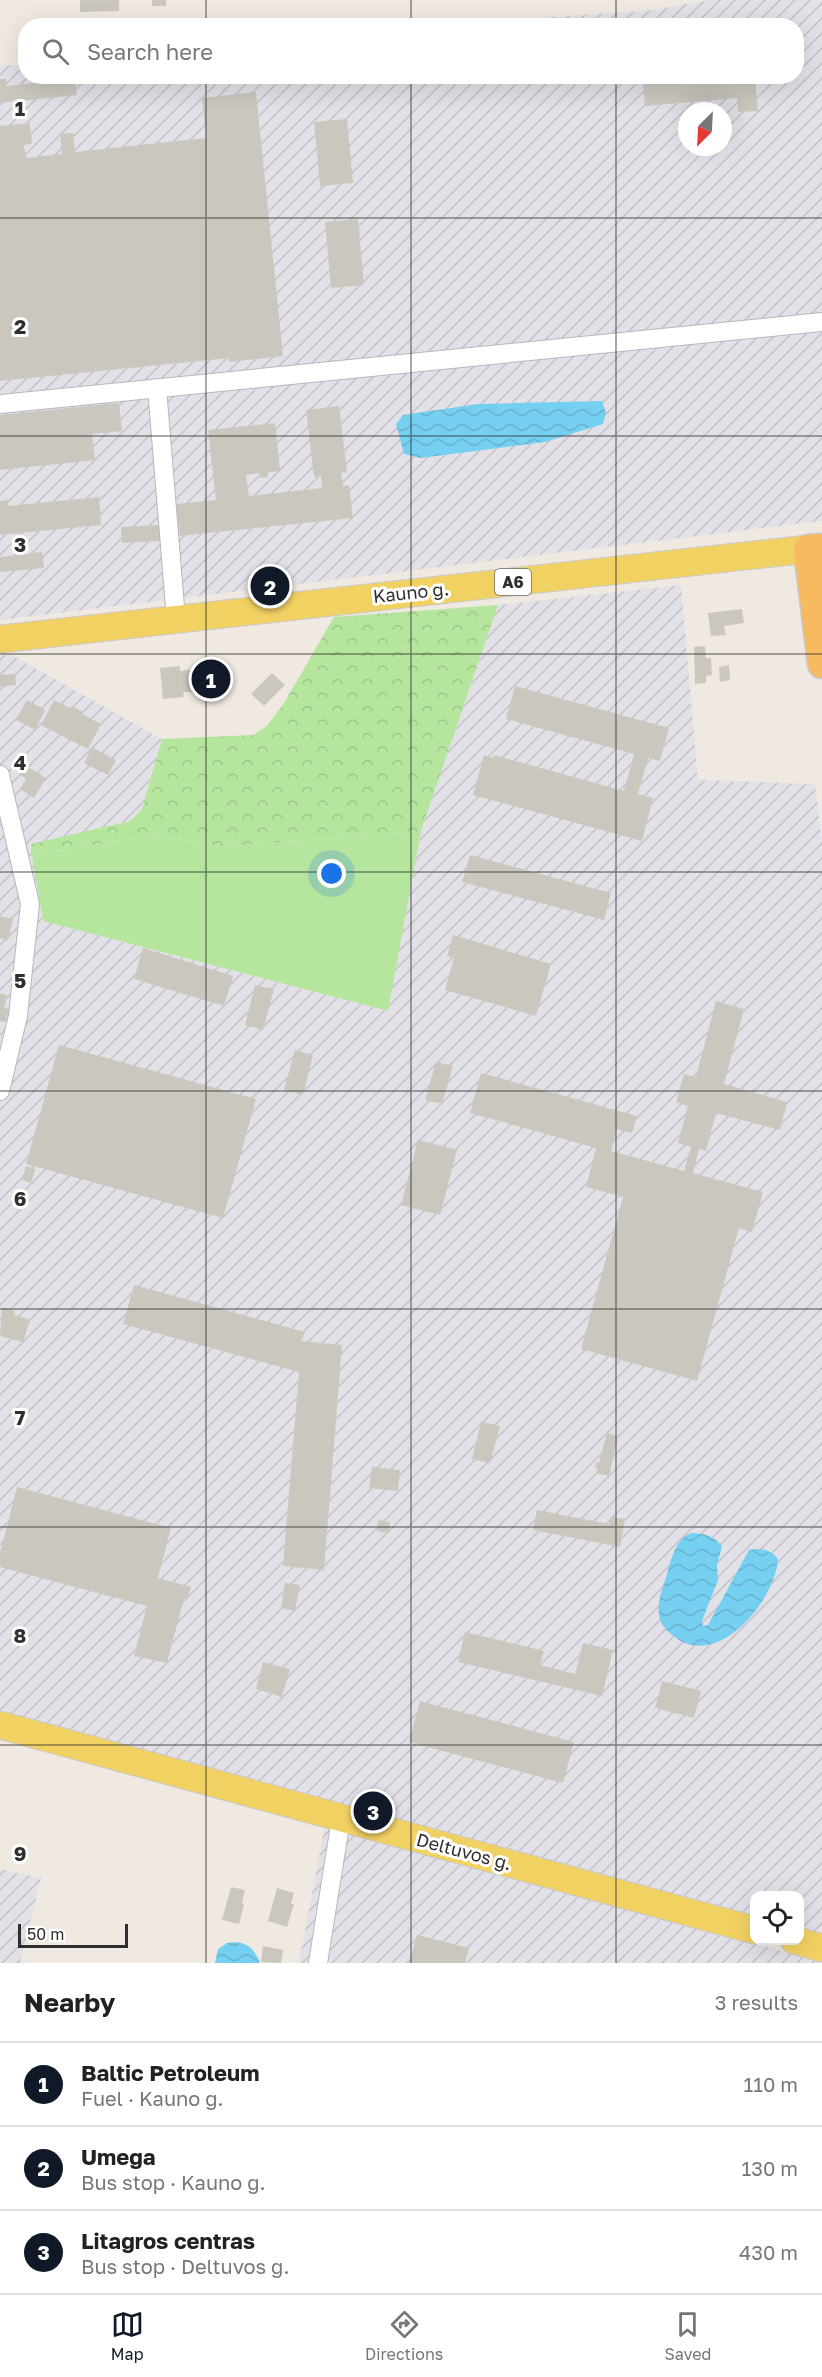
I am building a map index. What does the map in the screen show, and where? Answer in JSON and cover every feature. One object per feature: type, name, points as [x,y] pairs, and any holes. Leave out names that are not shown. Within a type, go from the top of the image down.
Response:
[{"type":"highway","points":[[815,548],[822,664]]},
{"type":"main road","name":"Kauno g.","points":[[0,639],[815,548]]},
{"type":"main road","name":"Deltuvos g.","points":[[0,1725],[750,1929]]},
{"type":"main road","points":[[804,1943],[822,1948]]},
{"type":"street","points":[[0,404],[822,322]]},
{"type":"street","points":[[157,388],[176,619]]},
{"type":"street","points":[[0,775],[30,904],[18,1016],[0,1091]]},
{"type":"street","points":[[318,1963],[341,1819]]},
{"type":"shaded area","points":[[709,0],[822,0],[822,521],[0,620],[0,66],[18,65],[18,84],[804,84],[804,18],[535,18],[647,11]]},
{"type":"shaded area","points":[[681,585],[698,780],[815,784],[822,841],[822,1934],[804,1929],[804,1891],[750,1891],[750,1915],[0,1715],[0,656],[10,654],[162,739],[142,809],[129,821],[31,845],[43,921],[387,1011],[421,831],[498,605]]},
{"type":"shaded area","points":[[325,1825],[750,1942],[750,1945],[760,1945],[822,1962],[822,1963],[299,1963]]},
{"type":"shaded area","points":[[0,1869],[41,1878],[20,1963],[0,1963]]},
{"type":"green space","points":[[498,605],[421,831],[220,847],[173,838],[141,837],[32,856],[31,844],[130,821],[142,809],[162,739],[253,735],[267,726],[284,703],[334,617]]},
{"type":"green space","points":[[421,831],[388,1011],[43,921],[32,856],[141,837],[173,838],[220,847]]},
{"type":"water","points":[[602,401],[606,413],[603,424],[545,442],[420,458],[404,454],[396,424],[403,415],[478,404]]},
{"type":"water","points":[[691,1533],[708,1536],[722,1546],[717,1565],[718,1580],[702,1621],[703,1626],[708,1625],[749,1550],[765,1550],[778,1559],[766,1594],[754,1612],[740,1628],[723,1639],[706,1645],[688,1644],[671,1634],[663,1626],[659,1615],[661,1594],[673,1556],[681,1540]]},
{"type":"water","points":[[233,1942],[248,1946],[260,1963],[215,1963],[218,1949]]},
{"type":"building","points":[[80,0],[119,0],[119,11],[80,12]]},
{"type":"building","points":[[152,0],[166,0],[166,6],[152,6]]},
{"type":"building","points":[[0,79],[6,79],[6,86],[76,84],[77,95],[0,103]]},
{"type":"building","points":[[643,84],[756,84],[758,111],[738,112],[737,98],[645,106]]},
{"type":"building","points":[[256,92],[283,356],[229,362],[229,358],[0,381],[0,126],[30,123],[32,144],[24,145],[26,158],[62,154],[60,134],[73,133],[75,152],[206,138],[202,98]]},
{"type":"building","points":[[347,119],[353,183],[320,186],[314,122]]},
{"type":"building","points":[[358,219],[364,285],[331,288],[325,222]]},
{"type":"building","points":[[119,403],[122,431],[92,434],[95,460],[0,470],[0,415]]},
{"type":"building","points":[[339,406],[347,472],[341,473],[343,486],[349,485],[353,518],[180,536],[176,504],[216,500],[208,430],[275,423],[280,471],[268,472],[268,477],[260,478],[259,473],[246,475],[249,496],[322,488],[321,476],[314,477],[306,410]]},
{"type":"building","points":[[99,497],[101,525],[0,535],[0,501],[8,500],[8,506]]},
{"type":"building","points":[[159,525],[161,541],[122,543],[121,527]]},
{"type":"building","points":[[42,552],[44,568],[0,572],[0,557]]},
{"type":"building","points":[[742,609],[744,623],[724,626],[726,635],[711,636],[708,613]]},
{"type":"building","points":[[705,646],[706,658],[711,658],[712,675],[706,676],[706,683],[695,684],[694,647]]},
{"type":"building","points":[[729,665],[730,680],[720,682],[719,667]]},
{"type":"building","points":[[180,666],[180,671],[218,666],[221,691],[183,692],[184,697],[163,699],[160,668]]},
{"type":"building","points":[[272,673],[285,685],[264,706],[251,694]]},
{"type":"building","points":[[15,674],[16,685],[0,687],[0,675]]},
{"type":"building","points":[[515,686],[669,728],[660,761],[648,758],[638,794],[653,798],[642,841],[473,795],[484,755],[493,758],[494,755],[624,791],[634,754],[506,719]]},
{"type":"building","points":[[27,700],[45,710],[35,730],[16,720]]},
{"type":"building","points":[[54,700],[83,712],[82,714],[101,724],[88,749],[41,725]]},
{"type":"building","points":[[92,747],[116,760],[108,775],[84,763]]},
{"type":"building","points":[[25,765],[46,778],[34,798],[20,789],[26,779],[19,774]]},
{"type":"building","points":[[470,855],[611,893],[604,920],[462,882]]},
{"type":"building","points":[[0,916],[13,919],[8,940],[0,938]]},
{"type":"building","points":[[453,935],[551,964],[536,1016],[445,990],[454,958],[447,956]]},
{"type":"building","points":[[143,948],[233,976],[224,1006],[134,979]]},
{"type":"building","points":[[255,985],[274,989],[263,1030],[245,1025]]},
{"type":"building","points":[[0,993],[7,995],[4,1008],[9,1009],[6,1022],[0,1021]]},
{"type":"building","points":[[716,1001],[744,1009],[724,1084],[787,1102],[780,1130],[716,1113],[706,1151],[699,1149],[693,1173],[763,1192],[752,1232],[739,1228],[697,1381],[581,1349],[623,1197],[586,1187],[596,1148],[470,1113],[481,1073],[637,1116],[632,1133],[617,1129],[611,1151],[684,1171],[691,1147],[678,1143],[688,1106],[676,1102],[684,1074],[696,1077]]},
{"type":"building","points":[[59,1045],[256,1099],[223,1218],[26,1164]]},
{"type":"building","points":[[295,1050],[313,1055],[303,1095],[284,1090]]},
{"type":"building","points":[[436,1062],[453,1066],[442,1104],[425,1100]]},
{"type":"building","points":[[418,1140],[457,1150],[440,1215],[401,1205]]},
{"type":"building","points":[[26,1166],[35,1169],[31,1183],[22,1180]]},
{"type":"building","points":[[134,1285],[305,1332],[301,1341],[342,1345],[324,1570],[283,1566],[299,1372],[123,1324]]},
{"type":"building","points":[[2,1307],[15,1311],[14,1315],[30,1320],[23,1342],[0,1336]]},
{"type":"building","points":[[481,1422],[500,1426],[490,1463],[472,1459]]},
{"type":"building","points":[[607,1433],[618,1436],[609,1476],[596,1473],[598,1468],[595,1467],[596,1462],[599,1463]]},
{"type":"building","points":[[372,1467],[400,1470],[398,1491],[369,1488]]},
{"type":"building","points":[[17,1487],[171,1528],[158,1578],[191,1587],[187,1599],[184,1598],[167,1663],[134,1656],[147,1606],[0,1567],[0,1553]]},
{"type":"building","points":[[537,1510],[609,1524],[611,1517],[625,1519],[620,1547],[533,1530]]},
{"type":"building","points":[[378,1520],[390,1522],[389,1533],[377,1531]]},
{"type":"building","points":[[285,1583],[300,1585],[295,1611],[281,1608]]},
{"type":"building","points":[[465,1632],[544,1651],[540,1665],[575,1674],[583,1643],[613,1650],[602,1696],[458,1662]]},
{"type":"building","points":[[263,1662],[290,1669],[282,1697],[256,1689]]},
{"type":"building","points":[[662,1681],[701,1691],[694,1718],[655,1708]]},
{"type":"building","points":[[420,1701],[574,1742],[563,1783],[409,1742]]},
{"type":"building","points":[[231,1887],[245,1890],[239,1924],[222,1920]]},
{"type":"building","points":[[277,1888],[294,1893],[291,1904],[294,1904],[287,1927],[268,1921]]},
{"type":"building","points":[[417,1935],[469,1948],[465,1963],[409,1963]]},
{"type":"building","points":[[263,1946],[283,1950],[281,1963],[261,1962]]},
{"type":"place","name":"Umega","points":[[270,586]]},
{"type":"place","name":"Baltic Petroleum","points":[[211,679]]},
{"type":"place","name":"Litagros centras","points":[[373,1811]]}]
